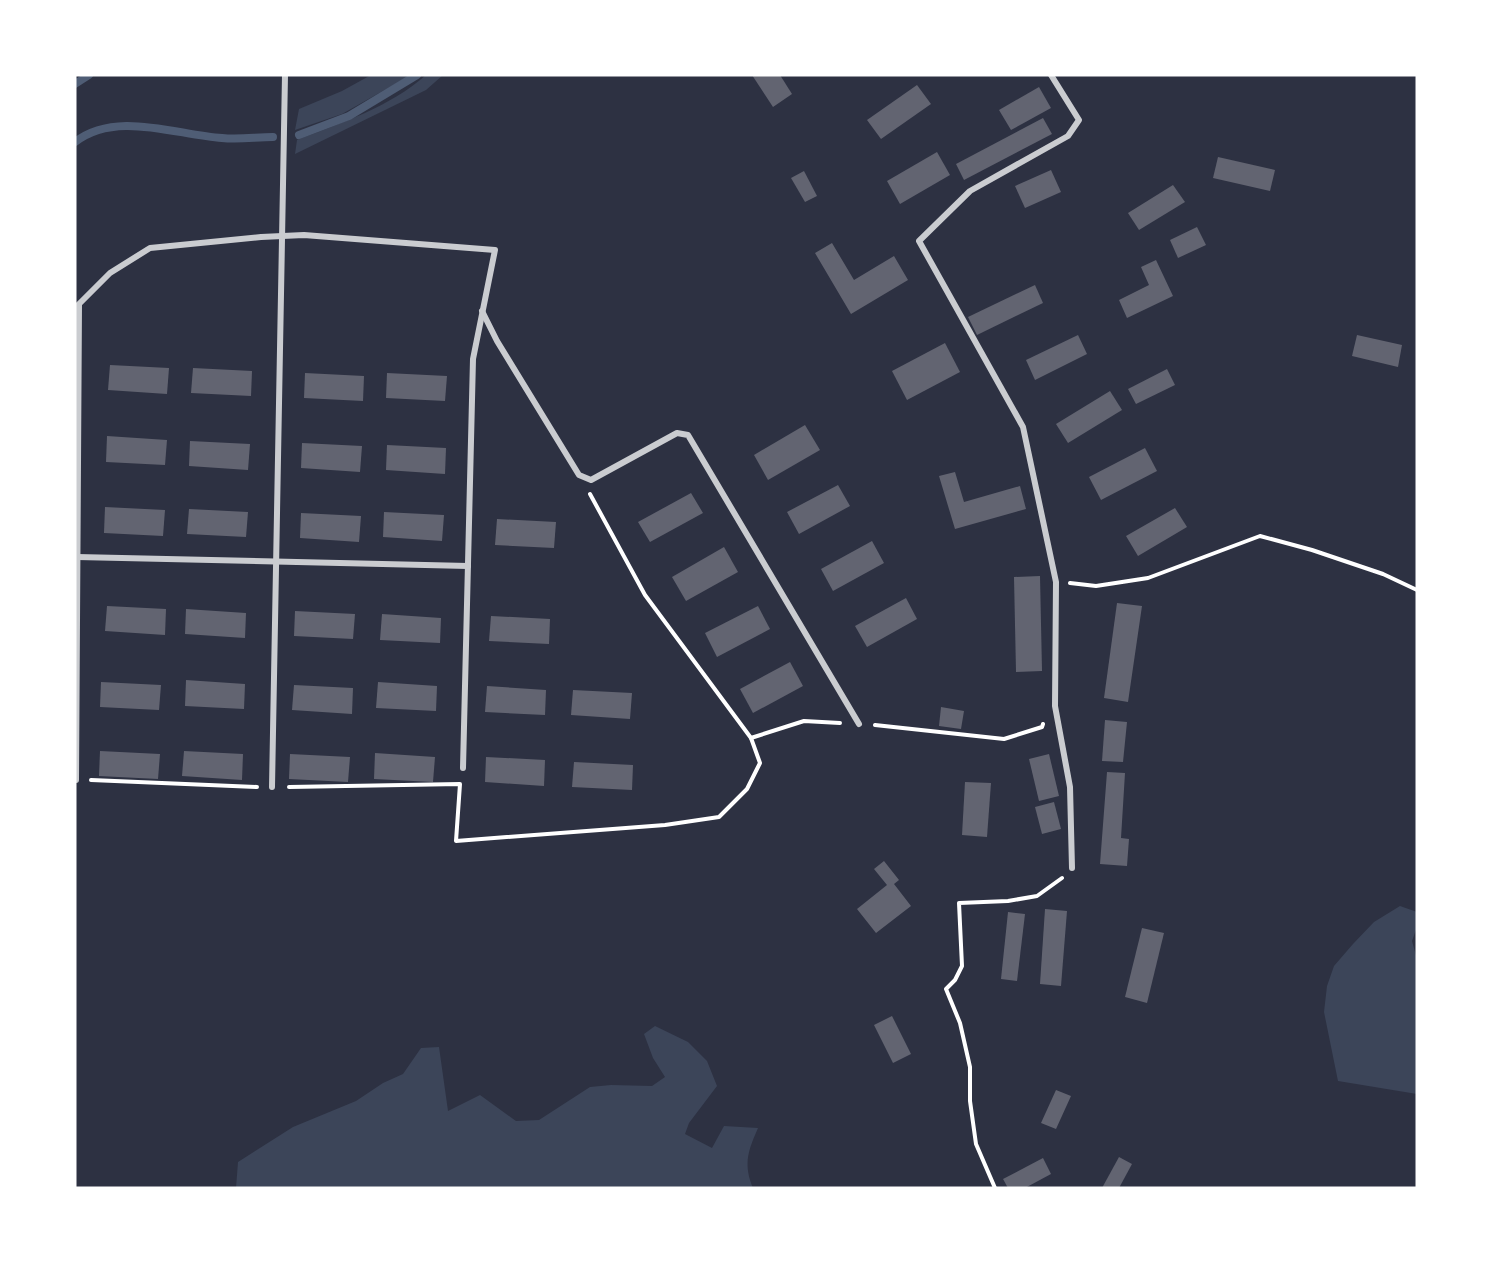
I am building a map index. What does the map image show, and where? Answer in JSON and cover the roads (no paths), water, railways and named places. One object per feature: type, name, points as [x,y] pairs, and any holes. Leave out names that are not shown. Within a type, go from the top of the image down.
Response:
[{"type":"street","points":[[272,787],[285,75]]},
{"type":"street","points":[[1051,75],[1079,120],[1068,136],[970,191],[919,241],[1023,427],[1056,582],[1055,706],[1070,787],[1072,868]]},
{"type":"street","points":[[76,780],[77,307],[110,273],[150,248],[304,235],[495,250],[473,359],[463,768]]},
{"type":"street","points":[[482,311],[496,341],[579,476],[591,480],[677,433],[688,435],[859,724]]},
{"type":"street","points":[[77,557],[468,566]]},
{"type":"waterway","points":[[75,84],[89,75]]},
{"type":"waterway","points":[[299,135],[349,116],[417,75]]},
{"type":"waterway","points":[[75,142],[109,127],[127,126],[228,139],[273,137]]}]
